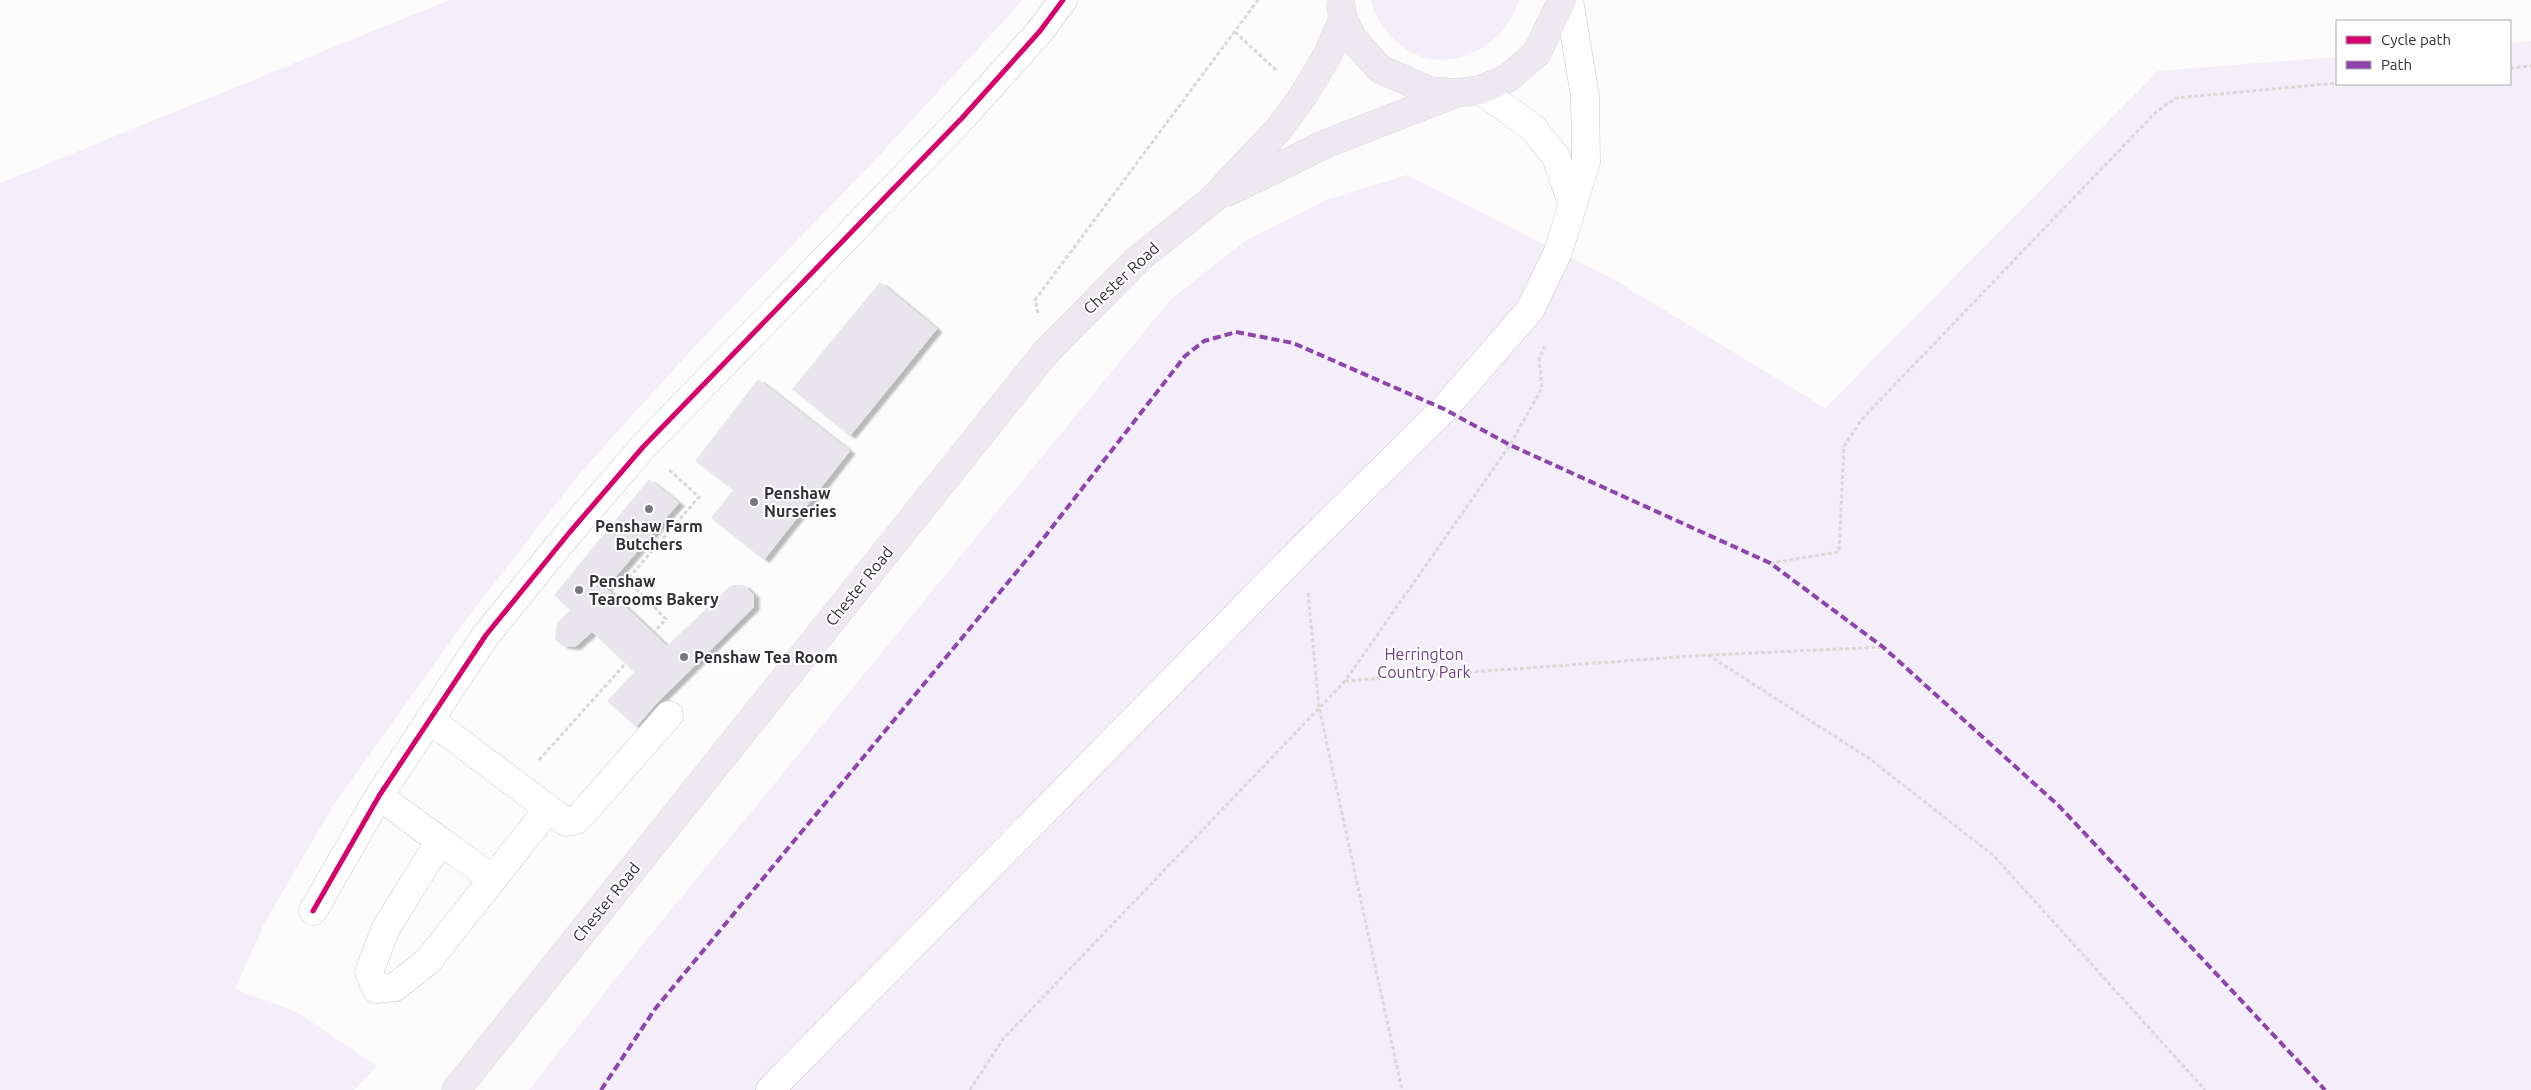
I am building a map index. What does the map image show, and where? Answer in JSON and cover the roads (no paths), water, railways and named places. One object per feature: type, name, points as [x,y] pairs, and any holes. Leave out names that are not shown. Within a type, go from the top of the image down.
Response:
[{"type":"main road","name":"Chester Road","points":[[1212,200],[1325,144],[1508,78],[1537,53],[1562,0]]},
{"type":"main road","name":"Chester Road","points":[[456,1090],[1046,352],[1138,259],[1212,200],[1278,130],[1303,96],[1328,54],[1341,9]]},
{"type":"main road","points":[[1341,9],[1353,39],[1380,70],[1430,91],[1468,91]]},
{"type":"street","points":[[313,911],[379,796],[486,635],[643,447],[962,118],[1040,31],[1063,0]]},
{"type":"street","points":[[770,1090],[1303,548],[1444,409],[1530,310],[1566,231],[1572,203],[1586,162],[1585,96],[1569,0]]},
{"type":"street","points":[[1468,91],[1533,128],[1556,156],[1572,203]]},
{"type":"street","points":[[429,719],[566,822],[577,820],[669,715]]},
{"type":"street","points":[[379,796],[493,879]]},
{"type":"street","points":[[440,841],[386,928],[369,972],[376,989],[395,987],[428,961],[548,809]]},
{"type":"place","name":"Penshaw Nurseries","points":[[754,502]]},
{"type":"place","name":"Penshaw Farm Butchers","points":[[649,509]]},
{"type":"place","name":"Penshaw Tearooms Bakery","points":[[579,590]]},
{"type":"place","name":"Penshaw Tea Room","points":[[684,657]]},
{"type":"park label","name":"Herrington Country Park","points":[[1424,663]]}]
